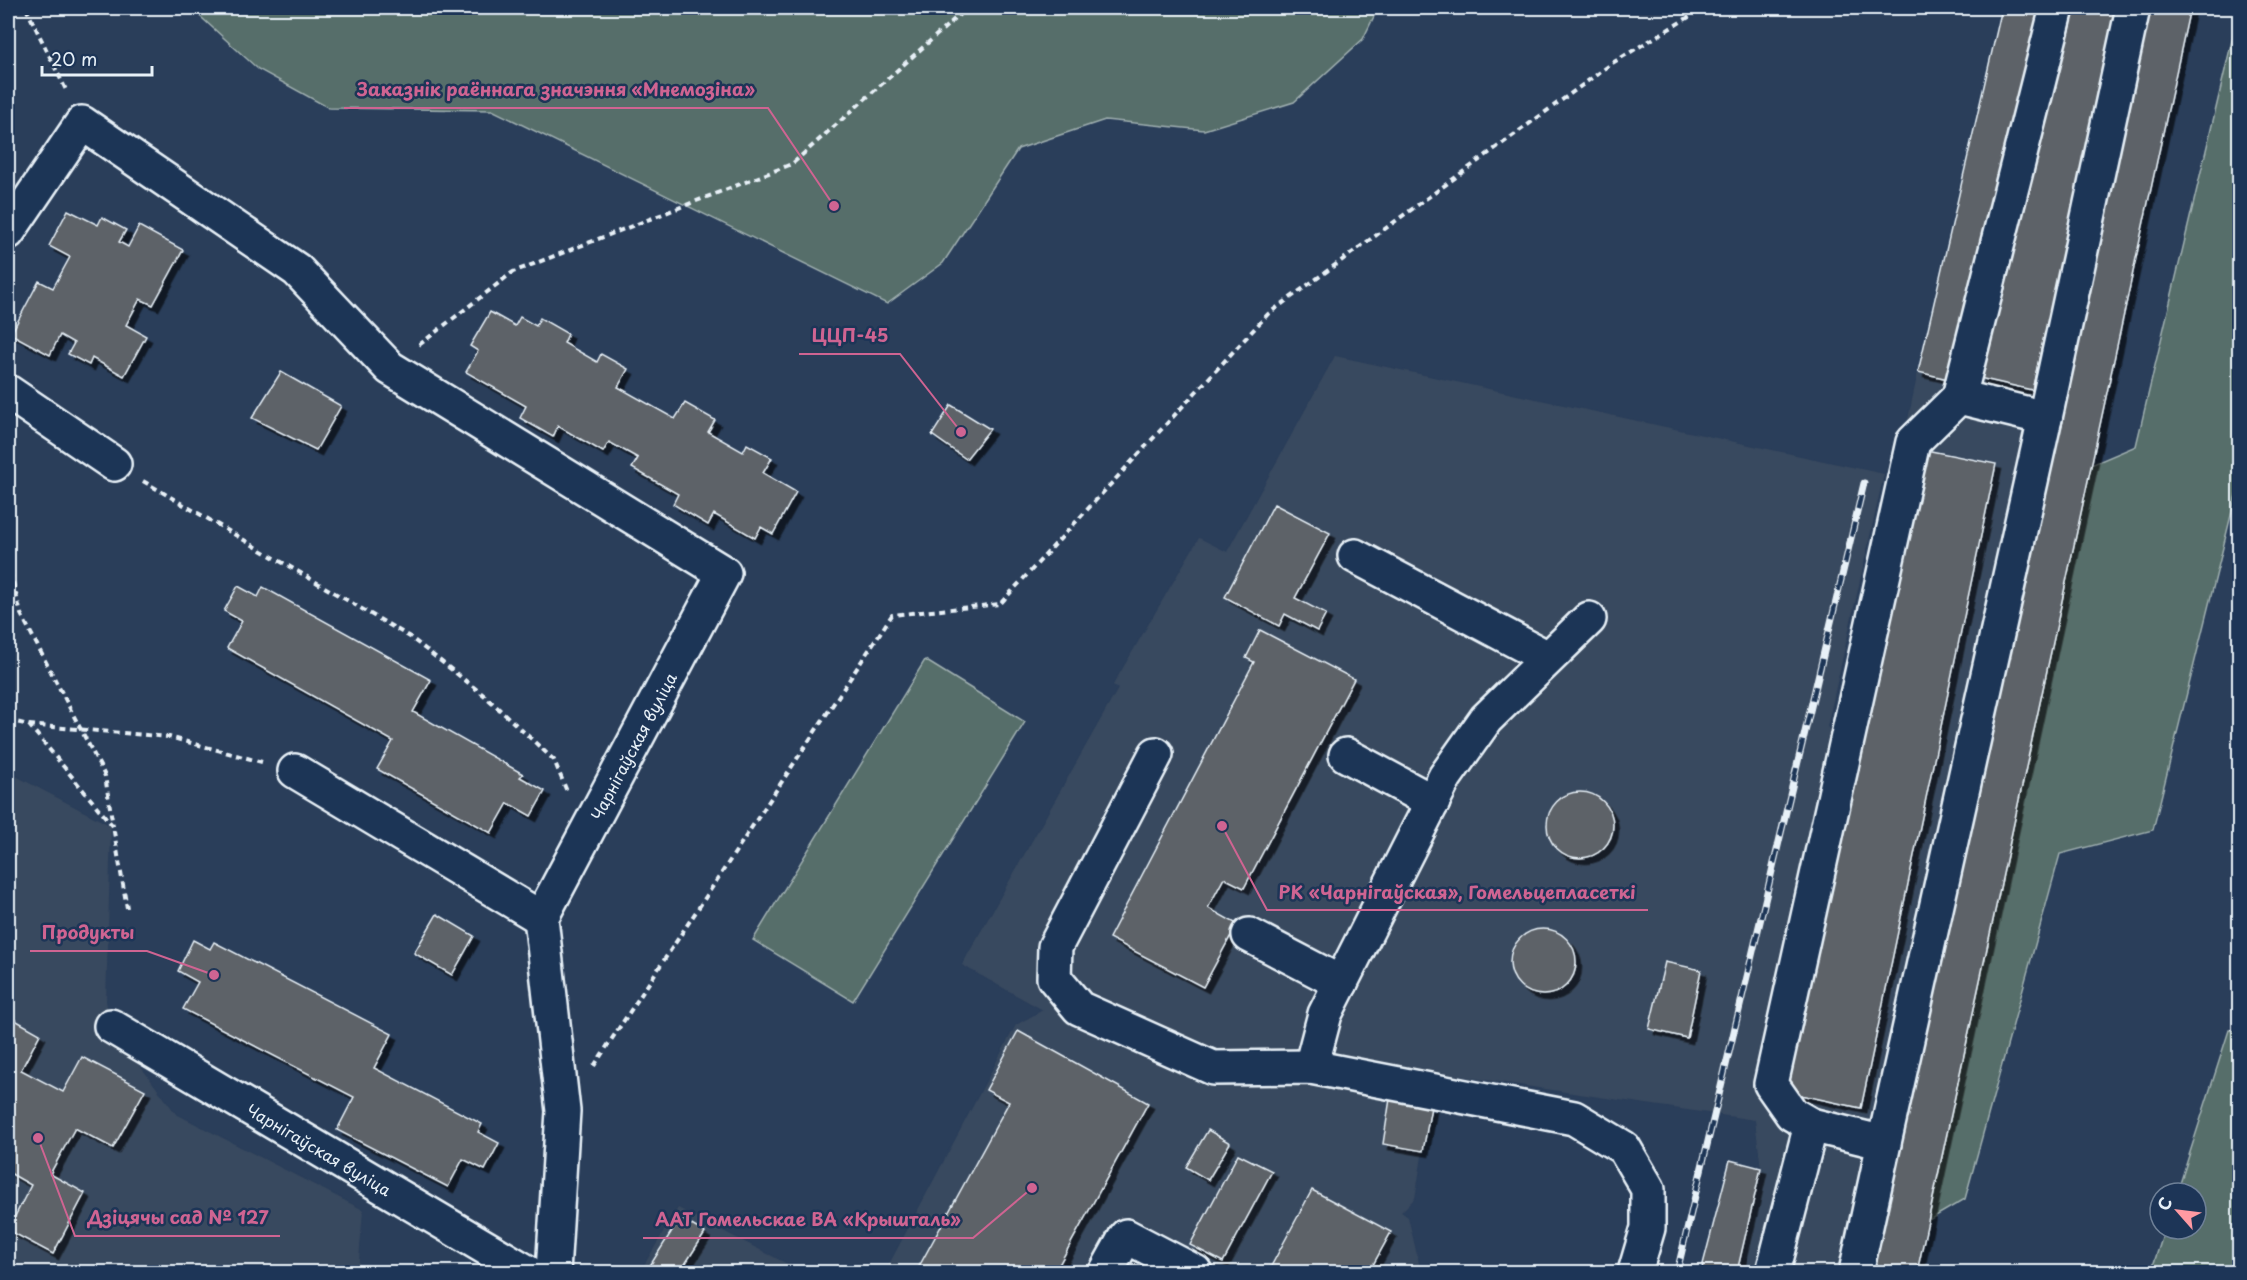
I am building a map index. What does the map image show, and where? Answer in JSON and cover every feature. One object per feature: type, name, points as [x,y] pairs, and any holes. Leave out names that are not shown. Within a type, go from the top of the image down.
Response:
[{"type":"street","points":[[1884,1143],[1811,1125],[1792,1114],[1771,1084],[1913,442],[1959,397],[2057,8]]},
{"type":"street","points":[[1856,1272],[2045,418],[2133,8]]},
{"type":"street","points":[[8,232],[82,123],[297,270],[390,368]]},
{"type":"street","name":"Чарнігаўская вуліца","points":[[390,368],[724,573],[541,918]]},
{"type":"street","points":[[8,392],[114,464]]},
{"type":"street","points":[[1959,397],[2045,418]]},
{"type":"street","points":[[1355,556],[1548,658]]},
{"type":"street","points":[[1311,1067],[1325,1014],[1445,777],[1486,719],[1589,619]]},
{"type":"street","points":[[1156,754],[1055,947],[1054,978],[1080,1008],[1213,1068],[1311,1067],[1574,1118],[1624,1148],[1648,1189],[1648,1228],[1635,1272]]},
{"type":"street","points":[[1346,755],[1432,802]]},
{"type":"street","points":[[295,771],[541,918],[563,1112],[553,1272]]},
{"type":"street","points":[[1249,935],[1341,983]]},
{"type":"street","name":"Чарнігаўская вуліца","points":[[111,1026],[527,1272]]},
{"type":"street","points":[[1773,1272],[1811,1125]]},
{"type":"street","points":[[1106,1272],[1126,1236],[1195,1272]]},
{"type":"path","points":[[26,8],[82,123]]},
{"type":"path","points":[[390,368],[513,272],[792,164],[967,8]]},
{"type":"path","points":[[563,1112],[892,615],[1000,604],[1268,314],[1614,62],[1704,8]]},
{"type":"path","points":[[114,464],[410,637],[485,696],[554,760],[585,836]]},
{"type":"path","points":[[8,562],[21,614],[105,776],[127,908]]},
{"type":"path","points":[[8,720],[30,725],[169,737],[295,771]]},
{"type":"path","points":[[30,725],[113,826]]},
{"type":"shaded area","points":[[2002,8],[2190,8],[1917,1272],[1701,1272],[1730,1160],[1761,1168],[1755,1120],[1438,1073],[1415,1198],[1401,1212],[1408,1217],[1421,1272],[885,1272],[1016,1025],[1043,1010],[962,965],[1118,689],[1113,685],[1199,538],[1227,552],[1335,356],[1884,474],[1827,727],[1841,739],[1918,372]]},
{"type":"shaded area","points":[[8,772],[111,826],[106,1001],[111,1027],[176,1114],[363,1210],[358,1272],[8,1272]]},
{"type":"shaded area","points":[[678,1208],[803,1272],[640,1272]]},
{"type":"green space","points":[[191,8],[1378,8],[1363,39],[1294,102],[1204,130],[1105,120],[1018,149],[943,263],[887,304],[492,110],[329,108],[258,69]]},
{"type":"green space","points":[[2239,11],[2239,483],[2153,830],[2060,854],[1965,1199],[1929,1220],[2091,465],[2136,446]]},
{"type":"green space","points":[[925,660],[1025,722],[853,1001],[753,940]]},
{"type":"green space","points":[[2229,1030],[2240,1032],[2240,1239],[2235,1272],[2151,1272],[2161,1241],[2208,1241],[2208,1181],[2181,1181]]},
{"type":"building","points":[[2002,8],[2048,8],[1961,382],[1918,372]]},
{"type":"building","points":[[2063,8],[2119,8],[2032,390],[1979,378]]},
{"type":"building","points":[[2147,8],[2190,8],[1917,1272],[1874,1272]]},
{"type":"building","points":[[68,210],[98,225],[102,217],[126,230],[119,242],[128,247],[139,226],[183,250],[153,305],[140,299],[126,325],[146,336],[124,376],[92,358],[89,365],[68,354],[74,343],[60,335],[50,355],[11,334],[39,281],[53,288],[70,257],[49,246]]},
{"type":"building","points":[[490,312],[515,326],[520,317],[536,326],[540,318],[568,334],[564,343],[597,362],[601,354],[628,369],[618,387],[675,419],[685,403],[715,420],[708,432],[743,452],[747,444],[772,458],[763,473],[796,492],[773,534],[761,527],[755,538],[714,514],[708,525],[673,504],[678,494],[632,468],[638,458],[609,442],[603,452],[558,426],[553,437],[520,418],[526,406],[466,372],[478,351],[470,346]]},
{"type":"building","points":[[281,372],[341,406],[316,450],[252,418]]},
{"type":"building","points":[[951,405],[990,429],[966,459],[932,435]]},
{"type":"building","points":[[1916,448],[1996,464],[1861,1108],[1782,1091]]},
{"type":"building","points":[[1274,504],[1330,533],[1295,598],[1326,614],[1317,631],[1285,614],[1279,626],[1225,597]]},
{"type":"building","points":[[238,586],[258,597],[263,587],[431,680],[413,712],[523,774],[520,777],[545,791],[531,816],[508,803],[491,833],[377,769],[393,741],[227,648],[242,621],[224,611]]},
{"type":"building","points":[[1260,630],[1354,679],[1244,888],[1224,878],[1208,908],[1237,924],[1203,987],[1109,938],[1254,662],[1246,658]]},
{"type":"building","points":[[1573,792],[1587,792],[1599,797],[1608,806],[1613,825],[1611,838],[1604,849],[1587,858],[1573,858],[1561,853],[1552,844],[1547,832],[1547,818],[1552,806],[1561,797]]},
{"type":"building","points":[[437,914],[474,936],[452,975],[414,953]]},
{"type":"building","points":[[1536,929],[1550,929],[1562,934],[1571,943],[1576,962],[1574,975],[1567,986],[1550,995],[1536,995],[1524,990],[1515,981],[1510,969],[1510,955],[1515,943],[1524,934]]},
{"type":"building","points":[[193,940],[210,949],[214,942],[392,1034],[374,1068],[482,1124],[478,1132],[499,1143],[485,1170],[463,1159],[448,1187],[337,1130],[354,1097],[183,1009],[198,982],[178,971]]},
{"type":"building","points":[[1665,962],[1701,970],[1687,1038],[1649,1029]]},
{"type":"building","points":[[8,1016],[40,1034],[21,1070],[63,1092],[82,1057],[145,1090],[113,1148],[75,1128],[50,1174],[85,1193],[53,1254],[8,1230],[31,1185],[8,1172]]},
{"type":"building","points":[[1018,1031],[1148,1103],[1055,1272],[916,1272],[1009,1102],[986,1090]]},
{"type":"building","points":[[1390,1099],[1431,1107],[1423,1151],[1383,1144]]},
{"type":"building","points":[[1208,1130],[1230,1143],[1208,1180],[1186,1167]]},
{"type":"building","points":[[1238,1154],[1272,1171],[1223,1262],[1190,1245]]},
{"type":"building","points":[[1730,1160],[1761,1168],[1737,1272],[1701,1272]]},
{"type":"building","points":[[1312,1190],[1391,1232],[1369,1272],[1268,1272]]},
{"type":"building","points":[[680,1218],[705,1233],[680,1272],[646,1272]]},
{"type":"railway","points":[[1677,1272],[1864,483]]},
{"type":"place","name":"Заказнік раённага значэння «Мнемозіна»","points":[[834,206]]},
{"type":"place","name":"ЦЦП-45","points":[[961,432]]},
{"type":"place","name":"РК «Чарнігаўская», Гомельцепласеткі","points":[[1222,826]]},
{"type":"place","name":"Продукты","points":[[214,975]]},
{"type":"place","name":"Дзіцячы сад № 127","points":[[38,1138]]},
{"type":"place","name":"ААТ Гомельскае ВА «Крышталь»","points":[[1032,1188]]}]
